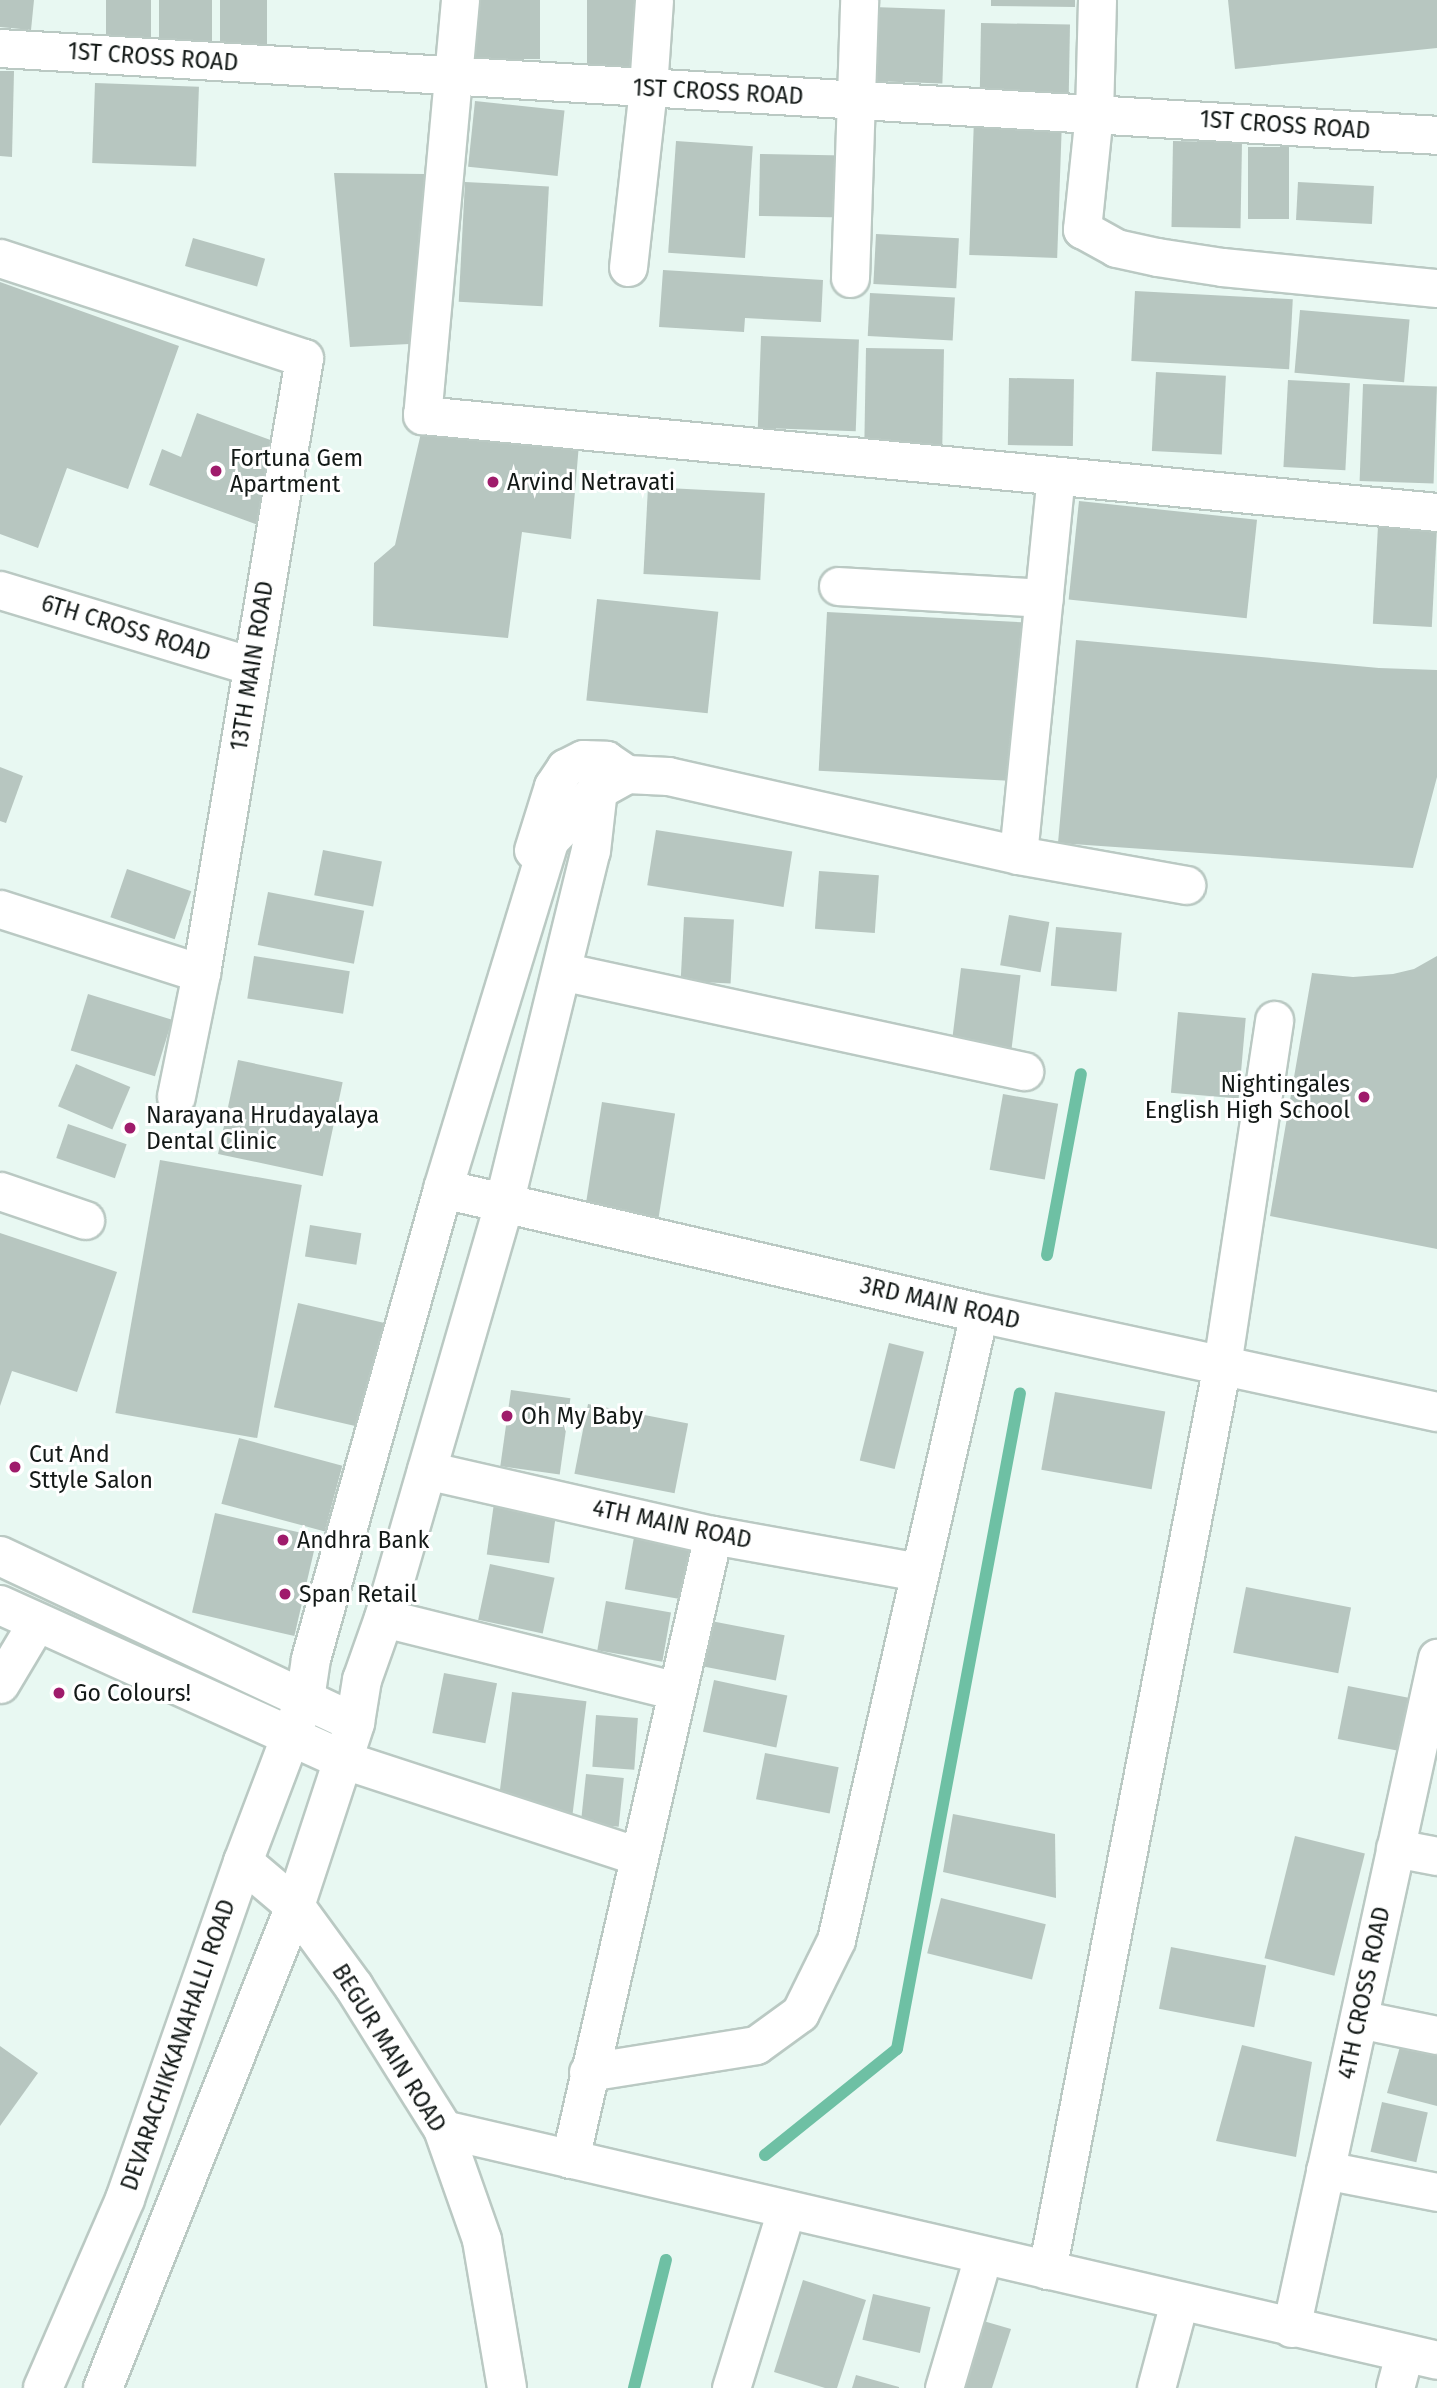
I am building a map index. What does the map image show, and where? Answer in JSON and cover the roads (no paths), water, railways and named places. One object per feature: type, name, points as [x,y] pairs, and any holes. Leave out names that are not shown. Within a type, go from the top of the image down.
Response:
[{"type":"main road","points":[[542,845],[612,782]]},
{"type":"main road","points":[[103,2388],[295,1906],[355,1723],[362,1680],[384,1618],[504,1204],[591,851],[612,782]]},
{"type":"main road","points":[[542,845],[591,851]]},
{"type":"main road","name":"DEVARACHIKKANAHALLI ROAD","points":[[43,2388],[125,2199],[243,1862],[305,1699],[311,1659],[542,845]]},
{"type":"main road","name":"3RD MAIN ROAD","points":[[443,1189],[979,1313],[1437,1412]]},
{"type":"main road","points":[[0,1556],[355,1723]]},
{"type":"main road","points":[[0,1605],[341,1759]]},
{"type":"main road","name":"BEGUR MAIN ROAD","points":[[243,1862],[295,1906],[355,1987],[443,2129],[482,2240],[507,2388]]},
{"type":"street","points":[[460,0],[456,76],[422,415],[1437,512]]},
{"type":"street","points":[[628,267],[648,88],[654,0]]},
{"type":"street","points":[[850,278],[853,100],[859,0]]},
{"type":"street","points":[[1097,0],[1094,113],[1082,229],[1116,248],[1222,267],[1437,288]]},
{"type":"street","name":"1ST CROSS ROAD","points":[[0,48],[1437,135]]},
{"type":"street","name":"13TH MAIN ROAD","points":[[0,258],[303,358],[201,973],[176,1096]]},
{"type":"street","points":[[1018,855],[1056,476]]},
{"type":"street","points":[[838,586],[1044,598]]},
{"type":"street","name":"6TH CROSS ROAD","points":[[0,590],[252,666]]},
{"type":"street","points":[[612,782],[668,775],[1018,855],[1186,885]]},
{"type":"street","points":[[0,909],[201,973]]},
{"type":"street","points":[[561,971],[1024,1071]]},
{"type":"street","points":[[1046,2270],[1222,1365],[1275,1020]]},
{"type":"street","points":[[0,1191],[85,1220]]},
{"type":"street","points":[[588,2072],[756,2045],[800,2013],[836,1940],[979,1313]]},
{"type":"street","name":"4TH MAIN ROAD","points":[[426,1470],[713,1535],[919,1572]]},
{"type":"street","points":[[570,2159],[637,1856],[713,1535]]},
{"type":"street","points":[[384,1618],[676,1691]]},
{"type":"street","points":[[0,1684],[37,1622]]},
{"type":"street","name":"4TH CROSS ROAD","points":[[1291,2328],[1395,1848],[1435,1677]]},
{"type":"street","points":[[341,1759],[637,1856]]},
{"type":"street","points":[[1395,1848],[1437,1856]]},
{"type":"street","points":[[1359,2019],[1437,2035]]},
{"type":"street","points":[[443,2129],[1291,2328],[1412,2367]]},
{"type":"street","points":[[1325,2170],[1437,2192]]},
{"type":"street","points":[[731,2388],[786,2210]]},
{"type":"street","points":[[944,2388],[983,2256]]},
{"type":"street","points":[[1156,2388],[1179,2302]]},
{"type":"waterway","points":[[1047,1255],[1081,1074]]},
{"type":"waterway","points":[[765,2155],[897,2049],[1020,1393]]},
{"type":"waterway","points":[[634,2388],[666,2260]]},
{"type":"place","name":"Fortuna Gem Apartment","points":[[216,471]]},
{"type":"place","name":"Arvind Netravati","points":[[493,482]]},
{"type":"place","name":"Nightingales English High School","points":[[1364,1097]]},
{"type":"place","name":"Narayana Hrudayalaya Dental Clinic","points":[[130,1128]]},
{"type":"place","name":"Oh My Baby","points":[[507,1416]]},
{"type":"place","name":"Cut And Sttyle Salon","points":[[15,1467]]},
{"type":"place","name":"Andhra Bank","points":[[283,1540]]},
{"type":"place","name":"Span Retail","points":[[285,1594]]},
{"type":"place","name":"Go Colours!","points":[[59,1693]]}]
